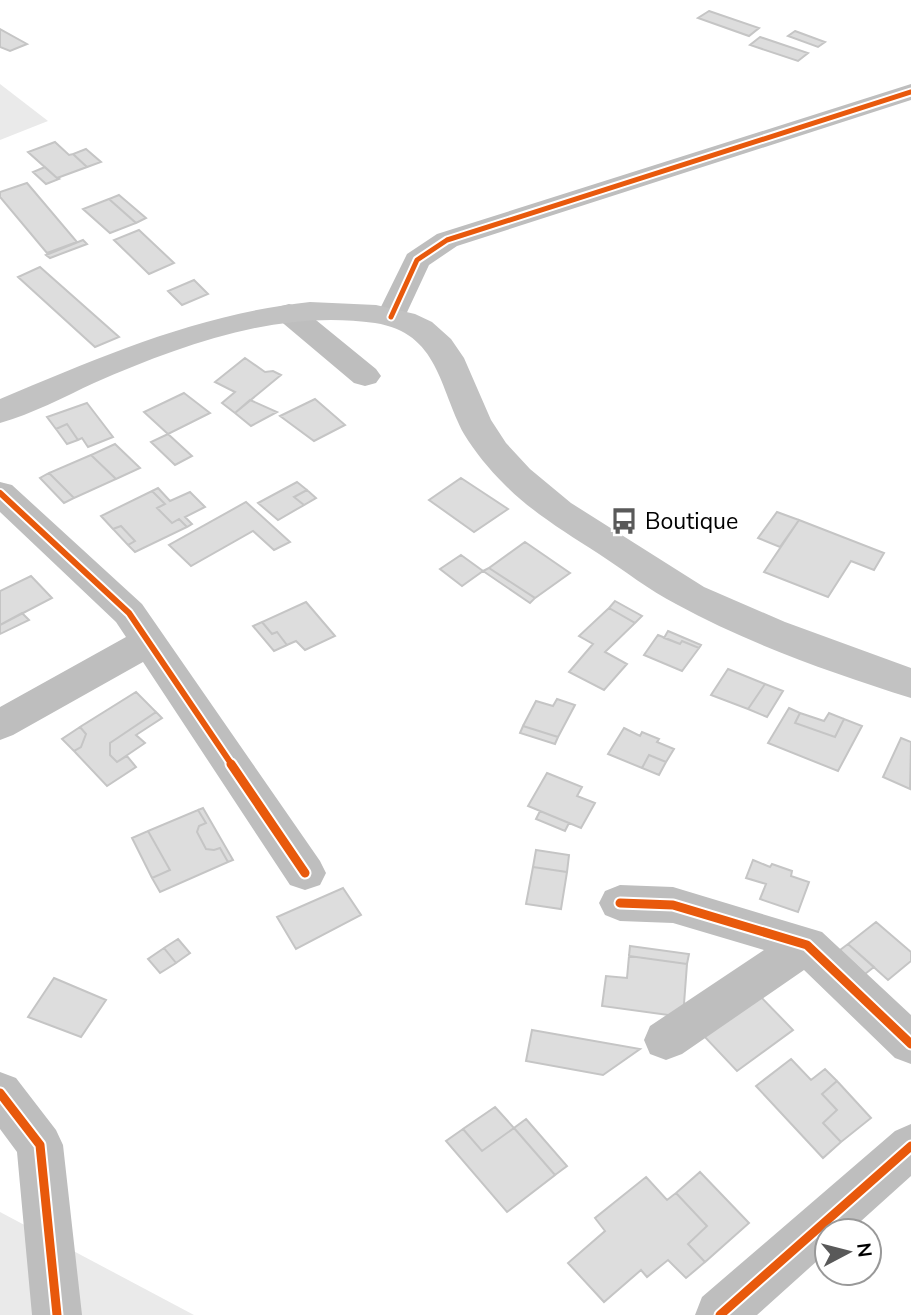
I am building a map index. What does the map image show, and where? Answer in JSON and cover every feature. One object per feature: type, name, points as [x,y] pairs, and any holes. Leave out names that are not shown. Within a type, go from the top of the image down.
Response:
[{"type":"main road","points":[[0,412],[189,333],[228,323],[289,313],[337,311],[391,317],[410,323],[446,352],[462,381],[481,433],[514,473],[545,502],[690,595],[753,625],[911,683]]},
{"type":"street","points":[[391,317],[417,260],[447,240],[911,92]]},
{"type":"street","points":[[289,313],[365,376]]},
{"type":"street","points":[[0,493],[129,613],[305,873]]},
{"type":"street","points":[[0,725],[148,642]]},
{"type":"street","points":[[620,903],[673,905],[807,945],[911,1044]]},
{"type":"street","points":[[666,1040],[807,945]]},
{"type":"street","points":[[0,1093],[40,1145],[57,1315]]},
{"type":"street","points":[[720,1315],[911,1146]]},
{"type":"shaded area","points":[[0,84],[48,121],[0,140]]},
{"type":"shaded area","points":[[0,1212],[194,1315],[0,1315]]},
{"type":"building","points":[[709,11],[759,28],[749,36],[698,18]]},
{"type":"building","points":[[0,29],[27,44],[10,51],[0,47]]},
{"type":"building","points":[[795,31],[825,42],[818,47],[788,36]]},
{"type":"building","points":[[760,37],[808,53],[798,61],[750,45]]},
{"type":"building","points":[[55,142],[87,167],[57,178],[28,152]]},
{"type":"building","points":[[86,149],[101,162],[87,167],[73,154]]},
{"type":"building","points":[[45,167],[59,179],[46,184],[33,172]]},
{"type":"building","points":[[27,183],[77,242],[47,253],[0,197],[0,192]]},
{"type":"building","points":[[119,195],[146,218],[136,223],[109,199]]},
{"type":"building","points":[[109,199],[136,223],[110,233],[83,209]]},
{"type":"building","points":[[139,230],[174,263],[149,274],[114,240]]},
{"type":"building","points":[[83,240],[87,244],[50,258],[46,255]]},
{"type":"building","points":[[40,267],[119,337],[95,347],[18,277]]},
{"type":"building","points":[[194,280],[208,294],[182,305],[168,291]]},
{"type":"building","points":[[245,358],[265,372],[273,371],[281,375],[235,413],[222,403],[235,392],[215,382]]},
{"type":"building","points":[[184,393],[210,413],[168,434],[144,412]]},
{"type":"building","points":[[315,399],[345,425],[314,441],[280,416]]},
{"type":"building","points":[[250,400],[277,412],[251,426],[235,413]]},
{"type":"building","points":[[87,403],[113,437],[88,447],[82,438],[78,440],[67,424],[56,429],[47,417]]},
{"type":"building","points":[[67,424],[78,440],[67,444],[56,429]]},
{"type":"building","points":[[168,434],[192,456],[175,465],[151,442]]},
{"type":"building","points":[[115,444],[140,468],[116,479],[91,455]]},
{"type":"building","points":[[91,455],[116,479],[74,498],[49,473]]},
{"type":"building","points":[[49,473],[74,498],[64,503],[40,478]]},
{"type":"building","points":[[461,478],[508,509],[474,532],[429,500]]},
{"type":"building","points":[[297,482],[307,490],[294,497],[304,505],[278,520],[258,503]]},
{"type":"building","points":[[158,488],[170,501],[190,492],[205,507],[185,517],[192,524],[187,527],[179,519],[172,523],[157,508],[165,504],[152,491]]},
{"type":"building","points":[[307,490],[316,498],[304,505],[294,497]]},
{"type":"building","points":[[152,491],[165,504],[157,508],[172,523],[179,519],[187,527],[135,552],[128,545],[135,541],[121,526],[113,529],[101,516]]},
{"type":"building","points":[[246,502],[290,542],[274,550],[253,531],[191,566],[169,545]]},
{"type":"building","points":[[777,512],[799,520],[780,547],[758,538]]},
{"type":"building","points":[[799,520],[884,553],[874,570],[851,561],[828,597],[764,572]]},
{"type":"building","points":[[121,526],[135,541],[128,545],[113,529]]},
{"type":"building","points":[[525,542],[570,573],[535,598],[489,568]]},
{"type":"building","points":[[461,555],[483,571],[462,586],[440,569]]},
{"type":"building","points":[[489,568],[535,598],[530,603],[483,571]]},
{"type":"building","points":[[31,576],[52,598],[0,625],[0,591]]},
{"type":"building","points":[[615,601],[642,616],[635,623],[609,608]]},
{"type":"building","points":[[306,602],[335,636],[305,650],[296,641],[287,645],[277,632],[272,634],[262,622]]},
{"type":"building","points":[[609,608],[635,623],[605,652],[627,664],[604,690],[569,672],[593,644],[579,636]]},
{"type":"building","points":[[22,613],[29,620],[0,634],[0,625]]},
{"type":"building","points":[[262,622],[272,634],[277,632],[287,645],[274,651],[253,626]]},
{"type":"building","points":[[668,631],[701,645],[699,648],[664,638]]},
{"type":"building","points":[[658,635],[699,648],[682,671],[644,655]]},
{"type":"building","points":[[728,669],[765,684],[748,709],[711,695]]},
{"type":"building","points":[[765,684],[783,691],[767,717],[748,709]]},
{"type":"building","points":[[136,692],[156,712],[110,743],[110,755],[117,762],[127,756],[136,767],[107,786],[74,751],[81,747],[86,734],[80,727]]},
{"type":"building","points":[[557,699],[575,705],[558,737],[523,726],[536,701],[553,706]]},
{"type":"building","points":[[789,708],[800,713],[795,723],[835,737],[844,719],[862,726],[838,771],[768,743]]},
{"type":"building","points":[[156,712],[162,718],[136,735],[145,743],[117,762],[110,755],[110,743]]},
{"type":"building","points":[[800,713],[824,721],[829,713],[844,719],[835,737],[795,723]]},
{"type":"building","points":[[523,726],[558,737],[555,744],[520,733]]},
{"type":"building","points":[[80,727],[86,734],[81,747],[74,751],[62,739]]},
{"type":"building","points":[[624,728],[640,736],[642,732],[659,739],[657,742],[674,749],[666,762],[649,755],[642,768],[608,754]]},
{"type":"building","points":[[901,738],[911,742],[910,789],[883,777]]},
{"type":"building","points":[[649,755],[666,762],[659,775],[642,768]]},
{"type":"building","points":[[547,773],[582,787],[577,796],[595,803],[581,828],[528,806]]},
{"type":"building","points":[[203,808],[233,860],[228,862],[220,848],[206,849],[197,832],[199,826],[206,823],[198,810]]},
{"type":"building","points":[[198,810],[206,823],[199,826],[197,832],[206,849],[220,848],[228,862],[160,892],[152,878],[170,870],[148,831]]},
{"type":"building","points":[[540,811],[569,823],[565,831],[536,819]]},
{"type":"building","points":[[148,831],[170,870],[152,878],[132,838]]},
{"type":"building","points":[[536,850],[569,855],[567,872],[533,867]]},
{"type":"building","points":[[753,860],[770,867],[772,864],[792,871],[791,876],[809,882],[798,912],[760,899],[766,884],[746,878]]},
{"type":"building","points":[[533,867],[567,872],[561,909],[526,904]]},
{"type":"building","points":[[343,888],[361,915],[296,949],[277,917]]},
{"type":"building","points":[[876,922],[911,952],[911,961],[888,980],[848,944]]},
{"type":"building","points":[[178,939],[190,953],[176,963],[164,948]]},
{"type":"building","points":[[848,944],[874,967],[865,974],[840,950]]},
{"type":"building","points":[[630,946],[689,954],[687,964],[629,956]]},
{"type":"building","points":[[164,948],[176,963],[160,973],[148,959]]},
{"type":"building","points":[[629,956],[687,964],[683,1017],[602,1006],[606,976],[627,978]]},
{"type":"building","points":[[54,978],[106,1000],[81,1037],[28,1017]]},
{"type":"building","points":[[758,994],[793,1030],[737,1071],[702,1034]]},
{"type":"building","points":[[532,1030],[640,1049],[603,1075],[526,1061]]},
{"type":"building","points":[[791,1059],[811,1080],[825,1069],[837,1081],[822,1094],[837,1110],[823,1123],[841,1142],[823,1158],[756,1086]]},
{"type":"building","points":[[837,1081],[871,1118],[841,1142],[823,1123],[837,1110],[822,1094]]},
{"type":"building","points":[[495,1107],[514,1128],[482,1151],[463,1129]]},
{"type":"building","points":[[526,1119],[567,1166],[555,1175],[514,1128]]},
{"type":"building","points":[[514,1128],[555,1175],[507,1212],[446,1141],[463,1129],[482,1151]]},
{"type":"building","points":[[700,1172],[749,1223],[705,1262],[688,1244],[707,1226],[676,1193]]},
{"type":"building","points":[[646,1177],[667,1200],[676,1193],[707,1226],[688,1244],[705,1262],[686,1278],[668,1260],[647,1277],[641,1270],[604,1302],[568,1263],[605,1231],[595,1218]]},
{"type":"cycle path","points":[[391,317],[417,260],[447,240],[911,92]]},
{"type":"cycle path","points":[[0,493],[129,613],[305,873]]},
{"type":"cycle path","points":[[620,903],[673,905],[807,945],[911,1044]]},
{"type":"cycle path","points":[[0,1093],[40,1145],[57,1315]]},
{"type":"cycle path","points":[[720,1315],[911,1146]]},
{"type":"place","name":"Boutique","points":[[624,521]]}]
